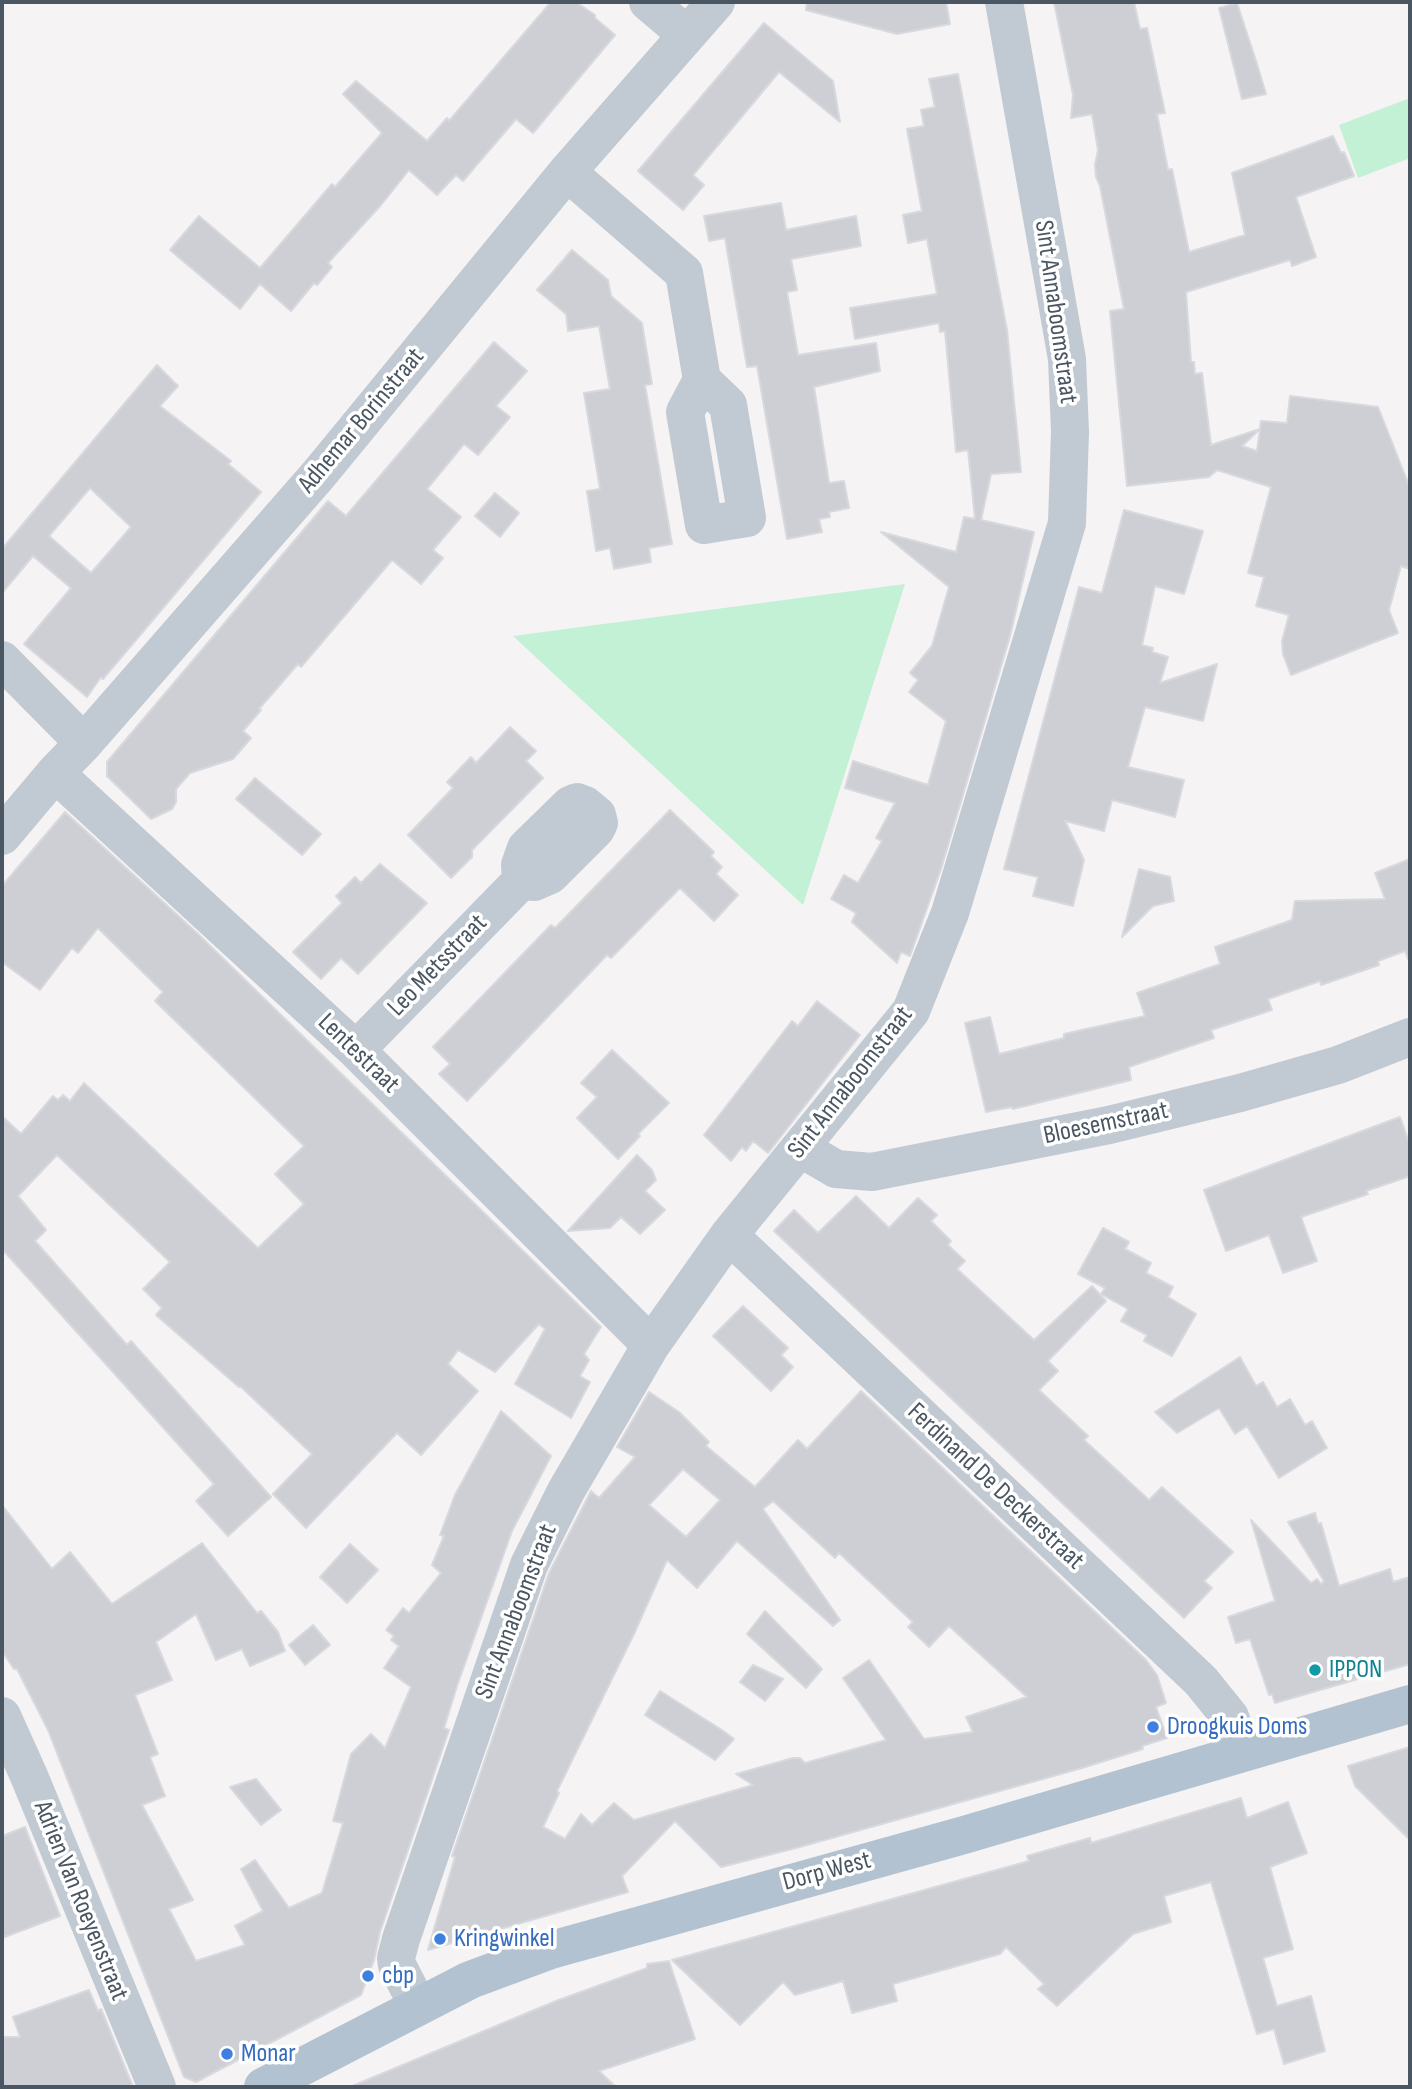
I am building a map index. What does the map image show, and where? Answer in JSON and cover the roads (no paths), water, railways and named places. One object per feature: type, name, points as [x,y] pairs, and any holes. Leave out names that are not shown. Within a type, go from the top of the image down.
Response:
[{"type":"main road","name":"Dorp West","points":[[263,2087],[418,2006],[505,1966],[551,1950],[964,1835],[1410,1704]]},
{"type":"street","points":[[648,2],[687,35]]},
{"type":"street","name":"Adhemar Borinstraat","points":[[2,836],[319,474],[567,172],[716,2]]},
{"type":"street","name":"Sint Annaboomstraat","points":[[418,2006],[396,1958],[529,1565],[566,1491],[651,1345],[729,1235],[911,1011],[950,913],[1067,523],[1070,432],[1067,359],[1004,2]]},
{"type":"street","points":[[567,172],[684,273],[702,380]]},
{"type":"street","points":[[2,660],[84,743]]},
{"type":"street","name":"Lentestraat","points":[[55,773],[356,1050],[651,1345]]},
{"type":"street","name":"Leo Metsstraat","points":[[356,1050],[521,881]]},
{"type":"street","name":"Bloesemstraat","points":[[800,1148],[836,1169],[872,1172],[1109,1125],[1240,1093],[1338,1065],[1410,1037]]},
{"type":"street","name":"Ferdinand De Deckerstraat","points":[[729,1235],[1201,1681],[1230,1717],[1242,1752]]},
{"type":"street","name":"Adrien Van Roeyenstraat","points":[[2,1716],[157,2087]]},
{"type":"place","name":"IPPON","points":[[1315,1670]]},
{"type":"place","name":"Droogkuis Doms","points":[[1153,1727]]},
{"type":"place","name":"Kringwinkel","points":[[440,1939]]},
{"type":"place","name":"cbp","points":[[368,1976]]},
{"type":"place","name":"Monar","points":[[227,2054]]}]
